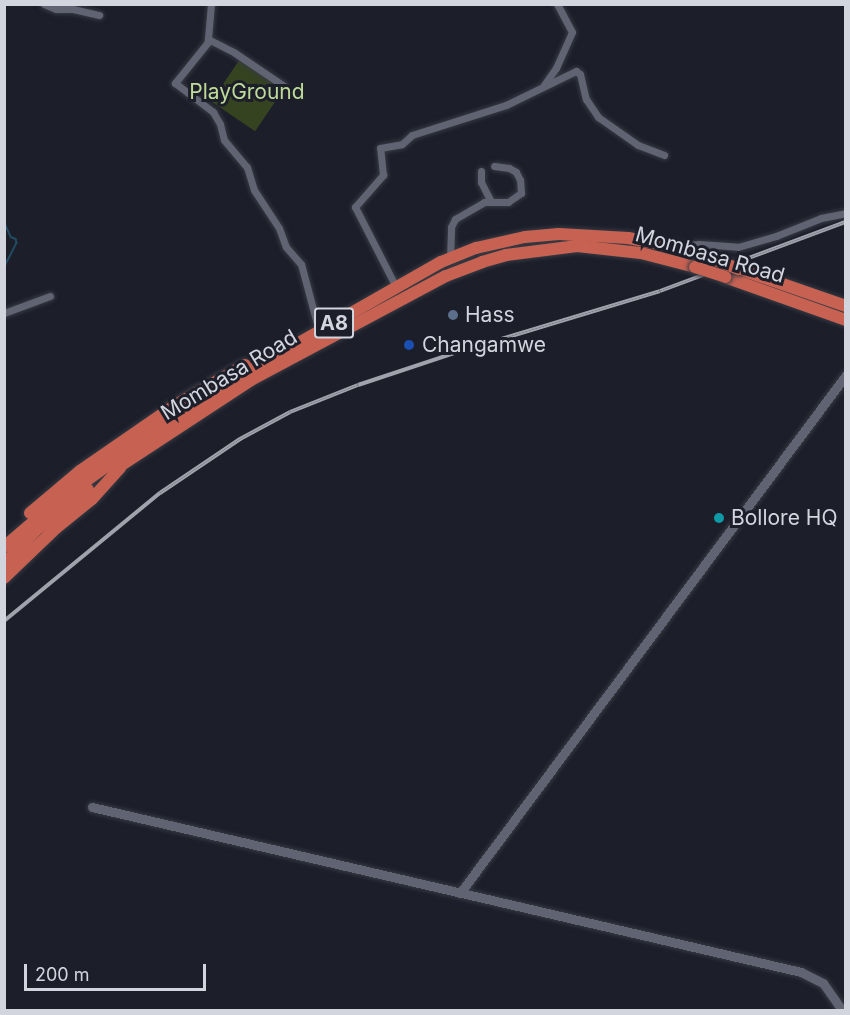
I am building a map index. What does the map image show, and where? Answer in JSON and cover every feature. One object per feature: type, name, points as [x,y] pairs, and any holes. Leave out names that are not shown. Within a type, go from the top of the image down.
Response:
[{"type":"highway","name":"Mombasa Road","points":[[4,547],[54,504],[164,425],[300,342],[396,287],[450,259],[496,244],[559,234],[598,234],[676,247],[846,306]]},
{"type":"highway","name":"Mombasa Road","points":[[4,564],[36,530],[123,464],[251,380],[447,276],[506,255],[577,246],[641,253],[695,267],[846,320]]},
{"type":"highway","points":[[4,536],[80,471],[174,406],[263,356],[300,342]]},
{"type":"highway","points":[[4,578],[56,528],[92,499],[123,464]]},
{"type":"street","points":[[44,4],[61,10],[73,7],[99,15]]},
{"type":"street","points":[[211,4],[208,39],[175,83],[213,112],[220,124],[224,140],[247,166],[254,190],[279,228],[286,247],[301,264],[319,331]]},
{"type":"street","points":[[543,88],[560,61],[572,32],[556,4]]},
{"type":"street","points":[[208,39],[235,53],[284,86]]},
{"type":"street","points":[[396,287],[355,207],[383,176],[378,149],[402,144],[412,135],[506,105],[543,88],[561,76],[579,72],[586,99],[598,117],[638,145],[664,155]]},
{"type":"street","points":[[450,259],[452,223],[462,214],[490,200],[508,202],[521,193],[522,186],[516,172],[494,165]]},
{"type":"street","points":[[481,171],[481,182],[490,200]]},
{"type":"street","points":[[676,247],[699,244],[738,247],[776,236],[821,218],[846,213]]},
{"type":"street","points":[[4,313],[50,296]]},
{"type":"street","points":[[460,893],[846,375]]},
{"type":"street","points":[[92,807],[801,972],[823,983],[842,1011]]},
{"type":"green space","name":"PlayGround","points":[[242,56],[286,86],[255,131],[211,102]]},
{"type":"waterway","points":[[4,221],[11,237],[16,239],[17,243],[4,268]]},
{"type":"waterway","points":[[4,297],[6,309]]},
{"type":"railway","points":[[4,621],[160,493],[240,439],[290,412],[358,385],[455,353],[660,291],[846,222]]},
{"type":"place","name":"Hass","points":[[453,315]]},
{"type":"place","name":"Changamwe","points":[[409,345]]},
{"type":"place","name":"Bollore HQ","points":[[719,518]]}]
